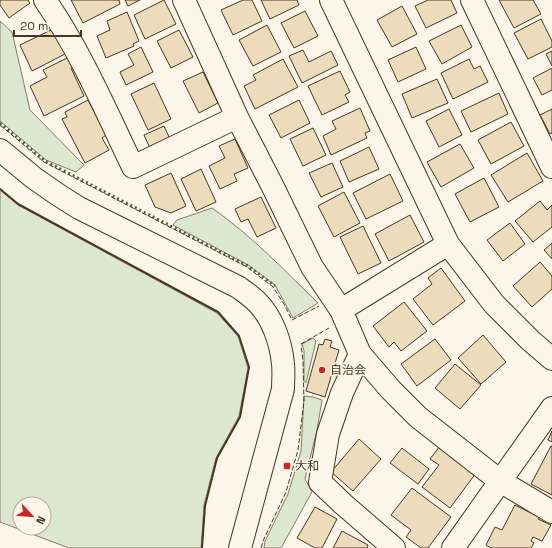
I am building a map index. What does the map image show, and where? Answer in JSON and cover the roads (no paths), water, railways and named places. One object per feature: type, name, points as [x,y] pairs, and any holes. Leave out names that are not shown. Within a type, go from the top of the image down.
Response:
[{"type":"street","points":[[45,0],[57,17],[84,66],[133,167],[237,118]]},
{"type":"street","points":[[184,0],[237,118],[312,266],[341,310],[360,354],[391,390],[418,418],[500,481],[552,512]]},
{"type":"street","points":[[331,0],[448,244],[494,304],[531,341],[552,359]]},
{"type":"street","points":[[472,0],[552,167]]},
{"type":"street","points":[[0,150],[34,178],[79,208],[238,287],[258,303],[267,315],[278,338],[283,364],[283,389],[240,548]]},
{"type":"street","points":[[341,310],[448,244]]},
{"type":"street","points":[[360,354],[342,393],[328,434],[320,482],[394,548]]},
{"type":"street","points":[[453,548],[552,408]]},
{"type":"place","name":"自治会","points":[[322,370]]},
{"type":"place","name":"大和","points":[[287,466]]}]
